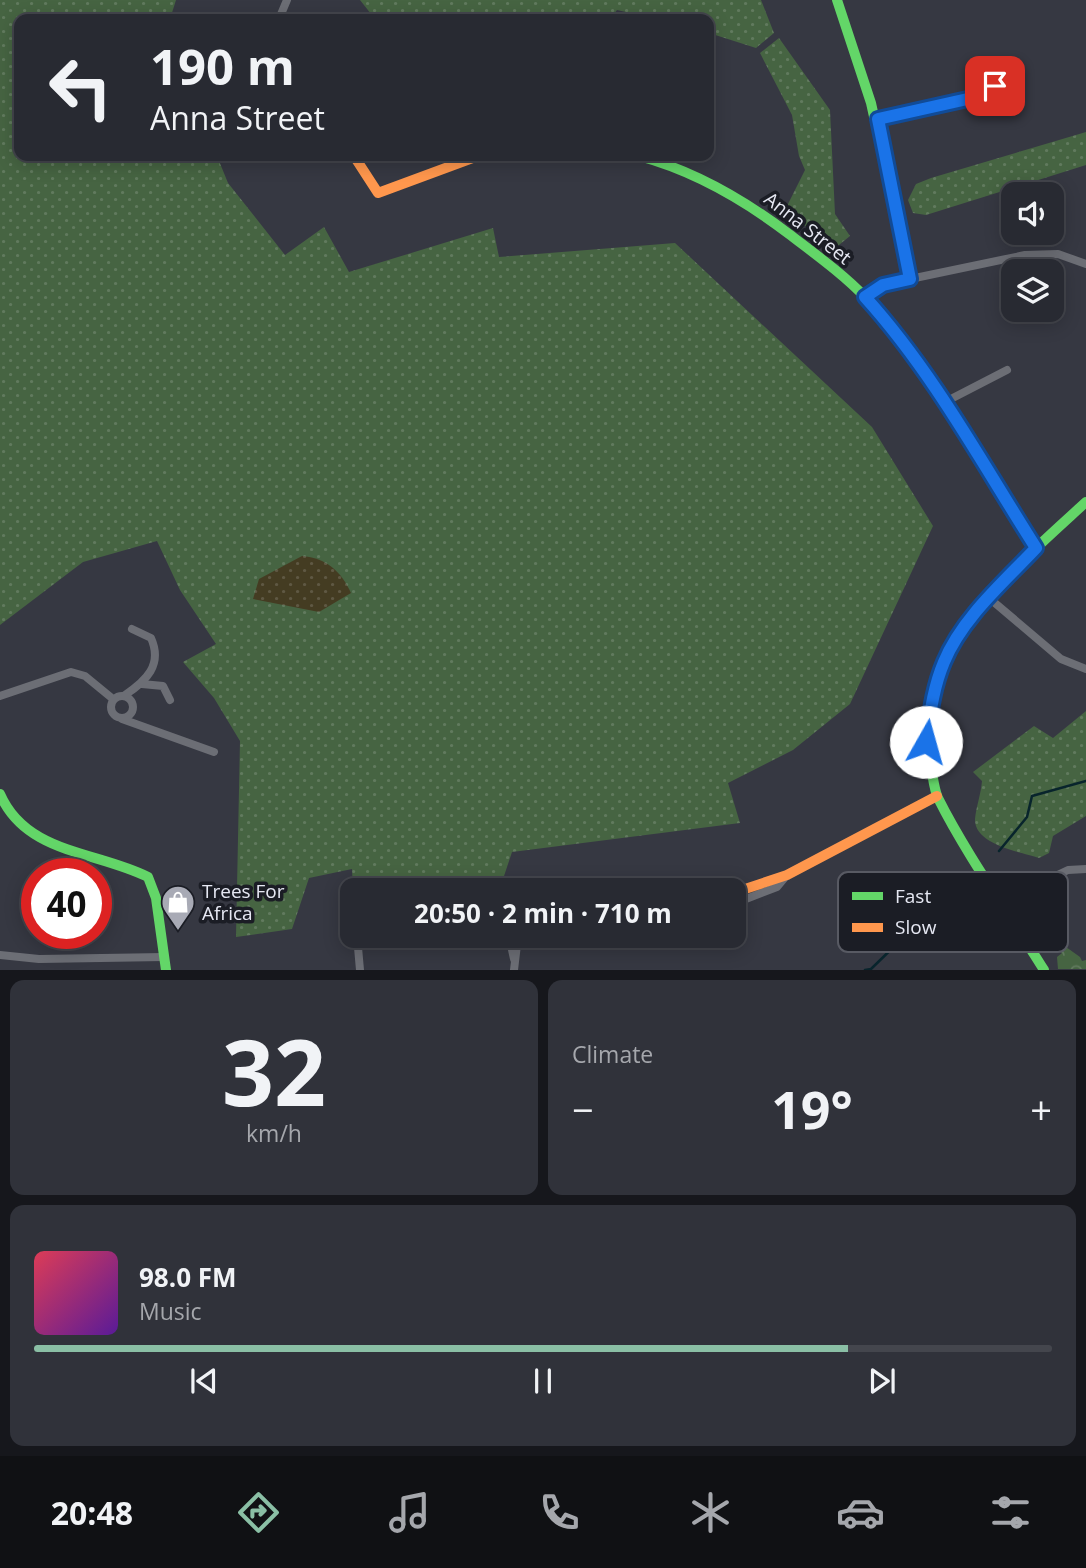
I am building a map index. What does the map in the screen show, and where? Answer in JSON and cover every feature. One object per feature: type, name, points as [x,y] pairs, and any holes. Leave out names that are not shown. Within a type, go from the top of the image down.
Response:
[{"type":"street","points":[[836,0],[858,51],[878,119],[910,279]]},
{"type":"street","points":[[878,119],[972,98],[995,86]]},
{"type":"street","points":[[357,161],[378,193],[464,161]]},
{"type":"street","name":"Anna Street","points":[[655,161],[689,172],[730,192],[834,268],[865,297],[898,335],[945,402],[1036,548]]},
{"type":"street","points":[[865,297],[883,285],[1025,255],[1058,254],[1086,264]]},
{"type":"street","points":[[945,402],[1007,370]]},
{"type":"street","points":[[984,872],[937,796],[926,742],[931,702],[944,661],[962,630],[1036,548],[1086,502]]},
{"type":"street","points":[[989,598],[1061,659],[1086,669]]},
{"type":"street","points":[[113,699],[142,684],[151,673],[155,652],[151,638],[132,629]]},
{"type":"street","points":[[0,696],[71,672],[85,676],[113,699]]},
{"type":"street","points":[[142,684],[160,685],[170,700]]},
{"type":"street","points":[[122,719],[130,715],[133,708],[132,700],[125,695]]},
{"type":"street","points":[[113,699],[110,709],[122,719],[214,752]]},
{"type":"street","points":[[0,794],[7,812],[27,833],[148,877],[156,898],[166,970]]},
{"type":"street","points":[[746,889],[787,875],[937,796]]},
{"type":"street","points":[[1064,872],[1086,869]]},
{"type":"street","points":[[746,899],[777,887],[787,875]]},
{"type":"street","points":[[358,948],[360,970]]},
{"type":"street","points":[[512,948],[514,958]]},
{"type":"street","points":[[514,970],[516,948]]},
{"type":"street","points":[[1033,952],[1044,970]]},
{"type":"street","points":[[0,956],[39,959],[164,957]]},
{"type":"green space","points":[[0,0],[176,0],[172,14],[14,14],[14,161],[219,161],[228,183],[285,255],[324,227],[349,272],[493,228],[499,257],[675,243],[872,427],[933,526],[850,704],[793,750],[728,783],[740,823],[512,852],[503,878],[352,878],[352,869],[309,878],[292,929],[236,937],[240,741],[214,698],[183,662],[216,644],[180,590],[157,541],[83,562],[0,625]]},
{"type":"green space","points":[[360,0],[761,0],[774,33],[756,48],[714,35],[714,14],[635,14],[617,10],[614,14],[371,14]]},
{"type":"green space","points":[[779,38],[830,110],[835,214],[850,236],[834,249],[785,210],[805,170],[799,156],[792,115],[760,53]]},
{"type":"green space","points":[[1086,132],[1086,165],[1032,182],[1001,182],[1001,192],[926,215],[913,213],[908,200],[916,184]]},
{"type":"green space","points":[[1086,711],[1086,816],[1053,836],[1049,853],[1039,858],[1000,846],[982,835],[975,819],[982,781],[973,772],[1034,726],[1053,738]]},
{"type":"green space","points":[[1068,948],[1082,961],[1086,960],[1086,969],[1058,969],[1057,957],[1068,952]]},
{"type":"sand","points":[[302,556],[311,557],[332,567],[351,593],[319,612],[253,599],[259,579]]},
{"type":"waterway","points":[[999,851],[1027,817],[1032,796],[1086,781]]},
{"type":"waterway","points":[[865,970],[871,969],[888,952]]},
{"type":"traffic: fast","points":[[837,0],[871,103],[910,279]]},
{"type":"traffic: fast","points":[[656,161],[699,178],[754,209],[829,264],[866,298],[915,356],[937,387],[1036,548]]},
{"type":"traffic: fast","points":[[981,872],[949,820],[935,787],[928,726],[935,688],[950,652],[972,618],[1027,556],[1086,502]]},
{"type":"traffic: fast","points":[[0,794],[12,814],[27,829],[45,840],[148,877],[156,898],[166,970]]},
{"type":"traffic: fast","points":[[1032,952],[1044,970]]},
{"type":"traffic: slow","points":[[357,161],[378,193],[464,161]]},
{"type":"traffic: slow","points":[[746,889],[787,875],[937,796]]},
{"type":"place","name":"Trees For Africa","points":[[178,932]]},
{"type":"route","points":[[926,742],[931,702],[944,661],[962,630],[1036,548],[945,402],[898,335],[865,297],[883,285],[910,279],[878,119],[972,98],[995,86]]}]
